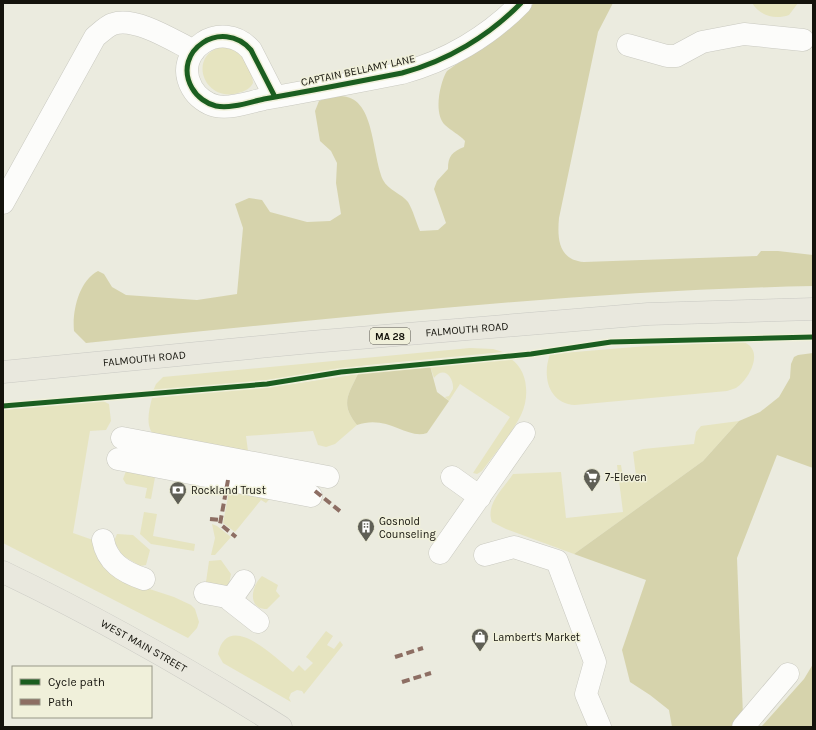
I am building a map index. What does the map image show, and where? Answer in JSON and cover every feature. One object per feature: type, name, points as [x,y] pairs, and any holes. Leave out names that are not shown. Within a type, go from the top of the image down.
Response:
[{"type":"main road","name":"FALMOUTH ROAD","points":[[3,372],[303,343],[648,314],[813,309]]},
{"type":"main road","name":"WEST MAIN STREET","points":[[3,572],[86,613],[188,668],[281,727]]},
{"type":"street","name":"CAPTAIN BELLAMY LANE","points":[[194,51],[189,61],[188,75],[193,89],[202,99],[215,105],[222,106],[419,69],[455,52],[496,27],[521,3]]},
{"type":"street","points":[[3,203],[95,37],[113,24],[132,23],[152,29],[194,51],[201,44],[213,37],[228,36],[241,40],[255,56],[275,97]]},
{"type":"street","points":[[628,45],[667,56],[676,56],[702,42],[744,34],[803,40]]},
{"type":"street","points":[[440,553],[524,433]]},
{"type":"street","points":[[120,449],[319,487]]},
{"type":"street","points":[[452,477],[480,497]]},
{"type":"street","points":[[103,540],[107,552],[117,565],[126,572],[144,579]]},
{"type":"street","points":[[485,555],[514,547],[557,561],[595,662],[586,694],[600,727]]},
{"type":"street","points":[[205,593],[232,598],[244,581]]},
{"type":"street","points":[[230,600],[258,622]]},
{"type":"street","points":[[743,727],[788,674]]},
{"type":"shaded area","points":[[534,3],[613,3],[598,32],[559,218],[559,241],[561,248],[565,253],[569,257],[584,262],[757,256],[761,251],[778,251],[813,255],[813,286],[631,294],[449,307],[86,343],[74,331],[74,315],[78,297],[86,282],[98,271],[104,274],[112,287],[126,295],[197,300],[237,294],[243,228],[235,204],[249,198],[262,200],[270,212],[307,222],[330,221],[341,214],[336,183],[337,163],[331,151],[320,141],[315,111],[319,101],[338,96],[352,99],[361,107],[368,119],[383,180],[388,187],[408,202],[420,231],[438,230],[446,223],[434,189],[437,181],[448,169],[450,158],[456,151],[464,147],[465,141],[441,120],[439,113],[439,98],[444,76],[447,71],[518,20]]},
{"type":"shaded area","points":[[752,3],[798,3],[789,15],[773,17],[759,11]]},
{"type":"shaded area","points":[[220,47],[229,47],[233,49],[246,62],[251,73],[253,83],[247,90],[238,93],[226,94],[217,92],[209,86],[204,78],[202,69],[204,60],[210,53]]},
{"type":"shaded area","points":[[743,342],[750,346],[753,351],[753,364],[746,378],[741,384],[736,388],[727,391],[575,405],[566,403],[553,394],[547,379],[550,354],[647,346]]},
{"type":"shaded area","points":[[470,348],[493,349],[503,352],[368,365],[268,380],[153,391],[156,384],[163,377]]},
{"type":"shaded area","points":[[813,353],[813,468],[777,455],[737,558],[743,716],[733,727],[672,727],[669,710],[630,682],[622,650],[646,580],[574,554],[703,461],[739,421],[760,412],[779,397],[790,378],[791,364],[794,357]]},
{"type":"shaded area","points":[[511,359],[521,370],[526,384],[526,400],[524,408],[513,430],[482,471],[477,474],[473,473],[510,417],[460,384],[449,401],[445,397],[449,396],[453,389],[450,377],[448,374],[441,373],[434,378],[430,366]]},
{"type":"shaded area","points":[[430,366],[437,392],[449,401],[427,433],[412,433],[378,423],[368,422],[357,425],[349,411],[347,400],[358,374]]},
{"type":"shaded area","points":[[358,374],[347,400],[349,411],[357,425],[335,444],[326,447],[318,445],[313,431],[246,436],[248,451],[154,435],[149,427],[148,418],[152,398],[293,384]]},
{"type":"shaded area","points":[[103,401],[109,404],[111,421],[106,430],[90,431],[73,533],[93,540],[128,582],[174,597],[191,605],[195,609],[199,622],[197,628],[188,638],[3,543],[3,410]]},
{"type":"shaded area","points":[[739,421],[703,461],[574,554],[506,529],[492,522],[491,509],[496,496],[513,474],[561,472],[566,518],[623,512],[617,465],[621,465],[623,477],[636,476],[633,452],[643,449],[694,444],[696,432],[701,426]]},
{"type":"shaded area","points":[[126,471],[156,472],[151,499],[145,498],[147,488],[126,484],[123,479]]},
{"type":"shaded area","points":[[230,486],[273,495],[266,503],[261,500],[235,532],[223,523]]},
{"type":"shaded area","points":[[144,512],[157,514],[153,536],[195,544],[194,551],[151,544],[140,534]]},
{"type":"shaded area","points":[[212,524],[231,537],[215,555],[211,555],[215,538]]},
{"type":"shaded area","points":[[117,534],[133,535],[150,550],[146,565],[140,566],[122,555],[114,541]]},
{"type":"shaded area","points":[[221,560],[231,574],[229,584],[225,587],[208,586],[206,582],[209,561]]},
{"type":"shaded area","points":[[262,576],[278,585],[276,591],[280,596],[267,609],[256,605],[253,596],[255,585]]},
{"type":"shaded area","points":[[326,631],[333,636],[327,645],[334,649],[340,641],[343,645],[304,694],[302,691],[297,690],[291,693],[289,698],[291,702],[223,663],[218,654],[223,641],[232,636],[242,636],[265,649],[293,672],[299,665],[305,671],[313,663],[306,657]]},
{"type":"shaded area","points":[[813,664],[813,727],[761,727],[804,679]]},
{"type":"marked path","points":[[228,480],[220,524],[236,537]]},
{"type":"marked path","points":[[315,491],[341,512]]},
{"type":"marked path","points":[[210,519],[220,520]]},
{"type":"marked path","points":[[395,657],[423,648]]},
{"type":"marked path","points":[[402,682],[431,673]]},
{"type":"cycle path","points":[[275,97],[251,50],[239,41],[227,37],[214,38],[203,43],[194,51],[188,62],[187,74],[192,88],[199,97],[216,106],[234,106],[402,73],[419,68],[435,62],[466,46],[495,26],[521,3]]},
{"type":"cycle path","points":[[3,406],[267,384],[341,372],[531,354],[611,342],[813,337]]},
{"type":"place","name":"7-Eleven","points":[[592,492]]},
{"type":"place","name":"Rockland Trust","points":[[178,505]]},
{"type":"place","name":"Gosnold Counseling","points":[[366,542]]},
{"type":"place","name":"Lambert's Market","points":[[480,652]]}]
